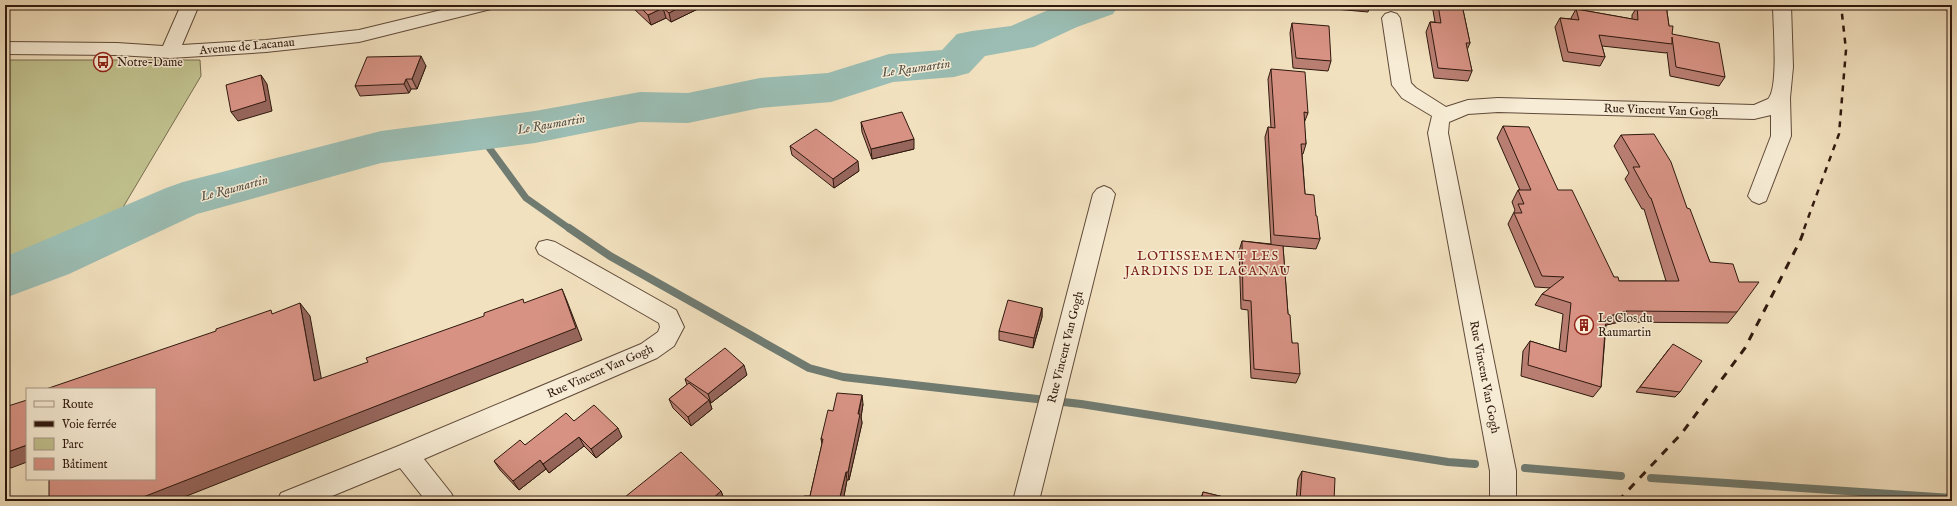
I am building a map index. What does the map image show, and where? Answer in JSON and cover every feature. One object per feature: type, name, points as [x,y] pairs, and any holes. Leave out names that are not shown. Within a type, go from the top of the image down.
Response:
[{"type":"street","points":[[170,52],[190,5]]},
{"type":"street","name":"Avenue de Lacanau","points":[[5,48],[117,49],[170,52],[266,46],[359,36],[485,5]]},
{"type":"street","points":[[1759,196],[1781,136],[1780,98],[1784,84],[1782,5]]},
{"type":"street","points":[[1391,18],[1402,85],[1409,93],[1445,115]]},
{"type":"street","name":"Rue Vincent Van Gogh","points":[[1503,501],[1503,471],[1438,134],[1440,119],[1451,111],[1474,106],[1498,105],[1754,112],[1769,109],[1780,98]]},
{"type":"street","name":"Rue Vincent Van Gogh","points":[[1026,501],[1104,194]]},
{"type":"street","name":"Rue Vincent Van Gogh","points":[[290,501],[405,455],[649,351],[666,339],[672,327],[668,317],[547,248]]},
{"type":"street","points":[[405,455],[442,501]]},
{"type":"green space","points":[[5,60],[200,60],[201,76],[122,209],[5,266]]},
{"type":"building","points":[[638,5],[684,5],[669,13],[663,8],[648,15]]},
{"type":"building","points":[[1438,5],[1462,5],[1470,43],[1466,43],[1472,71],[1438,68],[1430,22],[1441,23]]},
{"type":"building","points":[[1643,5],[1666,5],[1669,26],[1673,26],[1672,34],[1719,43],[1725,77],[1676,67],[1672,37],[1672,44],[1599,35],[1605,57],[1568,52],[1560,18],[1579,20],[1576,9],[1638,20],[1637,6],[1643,7]]},
{"type":"building","points":[[1292,23],[1329,26],[1331,61],[1296,58]]},
{"type":"building","points":[[421,56],[412,79],[406,79],[404,84],[355,86],[367,57]]},
{"type":"building","points":[[1271,69],[1305,72],[1308,113],[1304,112],[1306,144],[1301,144],[1305,194],[1314,195],[1320,239],[1274,235],[1268,127],[1275,128]]},
{"type":"building","points":[[261,75],[266,101],[231,112],[226,85]]},
{"type":"building","points":[[902,112],[914,139],[871,149],[861,122]]},
{"type":"building","points":[[1503,126],[1529,127],[1558,190],[1572,190],[1614,277],[1618,277],[1619,281],[1679,281],[1651,198],[1633,167],[1640,167],[1621,135],[1654,134],[1671,162],[1687,208],[1690,209],[1710,262],[1733,264],[1739,282],[1759,282],[1737,312],[1627,311],[1606,317],[1601,387],[1528,365],[1530,341],[1566,352],[1571,303],[1542,294],[1564,277],[1542,276],[1514,213],[1522,213],[1518,204],[1524,204],[1518,190],[1531,190]]},
{"type":"building","points":[[816,129],[858,161],[833,179],[790,146]]},
{"type":"building","points":[[1242,241],[1283,246],[1288,314],[1290,315],[1292,343],[1298,343],[1300,374],[1254,369],[1251,301],[1243,300]]},
{"type":"building","points":[[562,289],[576,328],[133,501],[49,501],[49,480],[156,480],[156,388],[49,388],[216,331],[216,329],[271,310],[272,314],[300,303],[314,381],[368,362],[366,358],[484,316],[484,313],[523,299],[524,303]]},
{"type":"building","points":[[1008,300],[1042,308],[1034,338],[999,331]]},
{"type":"building","points":[[1673,344],[1702,361],[1680,392],[1640,387]]},
{"type":"building","points":[[725,348],[744,365],[708,394],[685,379]]},
{"type":"building","points":[[689,383],[709,400],[688,417],[669,399]]},
{"type":"building","points":[[837,393],[862,395],[858,414],[860,414],[848,472],[846,472],[839,501],[803,501],[804,496],[810,496],[828,410],[833,411]]},
{"type":"building","points":[[26,400],[26,445],[5,453],[5,407]]},
{"type":"building","points":[[594,405],[618,428],[591,449],[579,437],[543,464],[540,460],[513,481],[494,461],[520,440],[525,445],[566,413],[574,421]]},
{"type":"building","points":[[681,452],[721,491],[710,501],[697,501],[692,496],[686,501],[620,501]]},
{"type":"building","points":[[1302,471],[1335,478],[1334,501],[1300,501]]},
{"type":"building","points":[[1203,492],[1240,501],[1201,501]]},
{"type":"waterway","name":"Le Raumartin","points":[[5,278],[51,260],[183,200],[381,147],[535,127],[640,107],[688,108],[760,93],[831,87],[889,68],[954,63],[972,44],[1019,38],[1063,18],[1099,5]]},
{"type":"waterway","points":[[479,134],[526,198],[570,229]]},
{"type":"waterway","points":[[569,228],[610,256],[809,368],[843,377],[1081,404],[1448,462],[1475,464]]},
{"type":"waterway","points":[[1525,468],[1621,476]]},
{"type":"waterway","points":[[1651,478],[1952,498]]},
{"type":"railway","points":[[1804,229],[1839,134],[1846,50],[1841,5]]},
{"type":"railway","points":[[1618,501],[1682,433],[1745,348],[1800,241],[1805,228]]},
{"type":"place","name":"Notre-Dame","points":[[103,62]]},
{"type":"place","name":"Le Clos du Raumartin","points":[[1584,325]]},
{"type":"district","name":"LOTISSEMENT LES JARDINS DE LACANAU","points":[[1208,262]]}]
